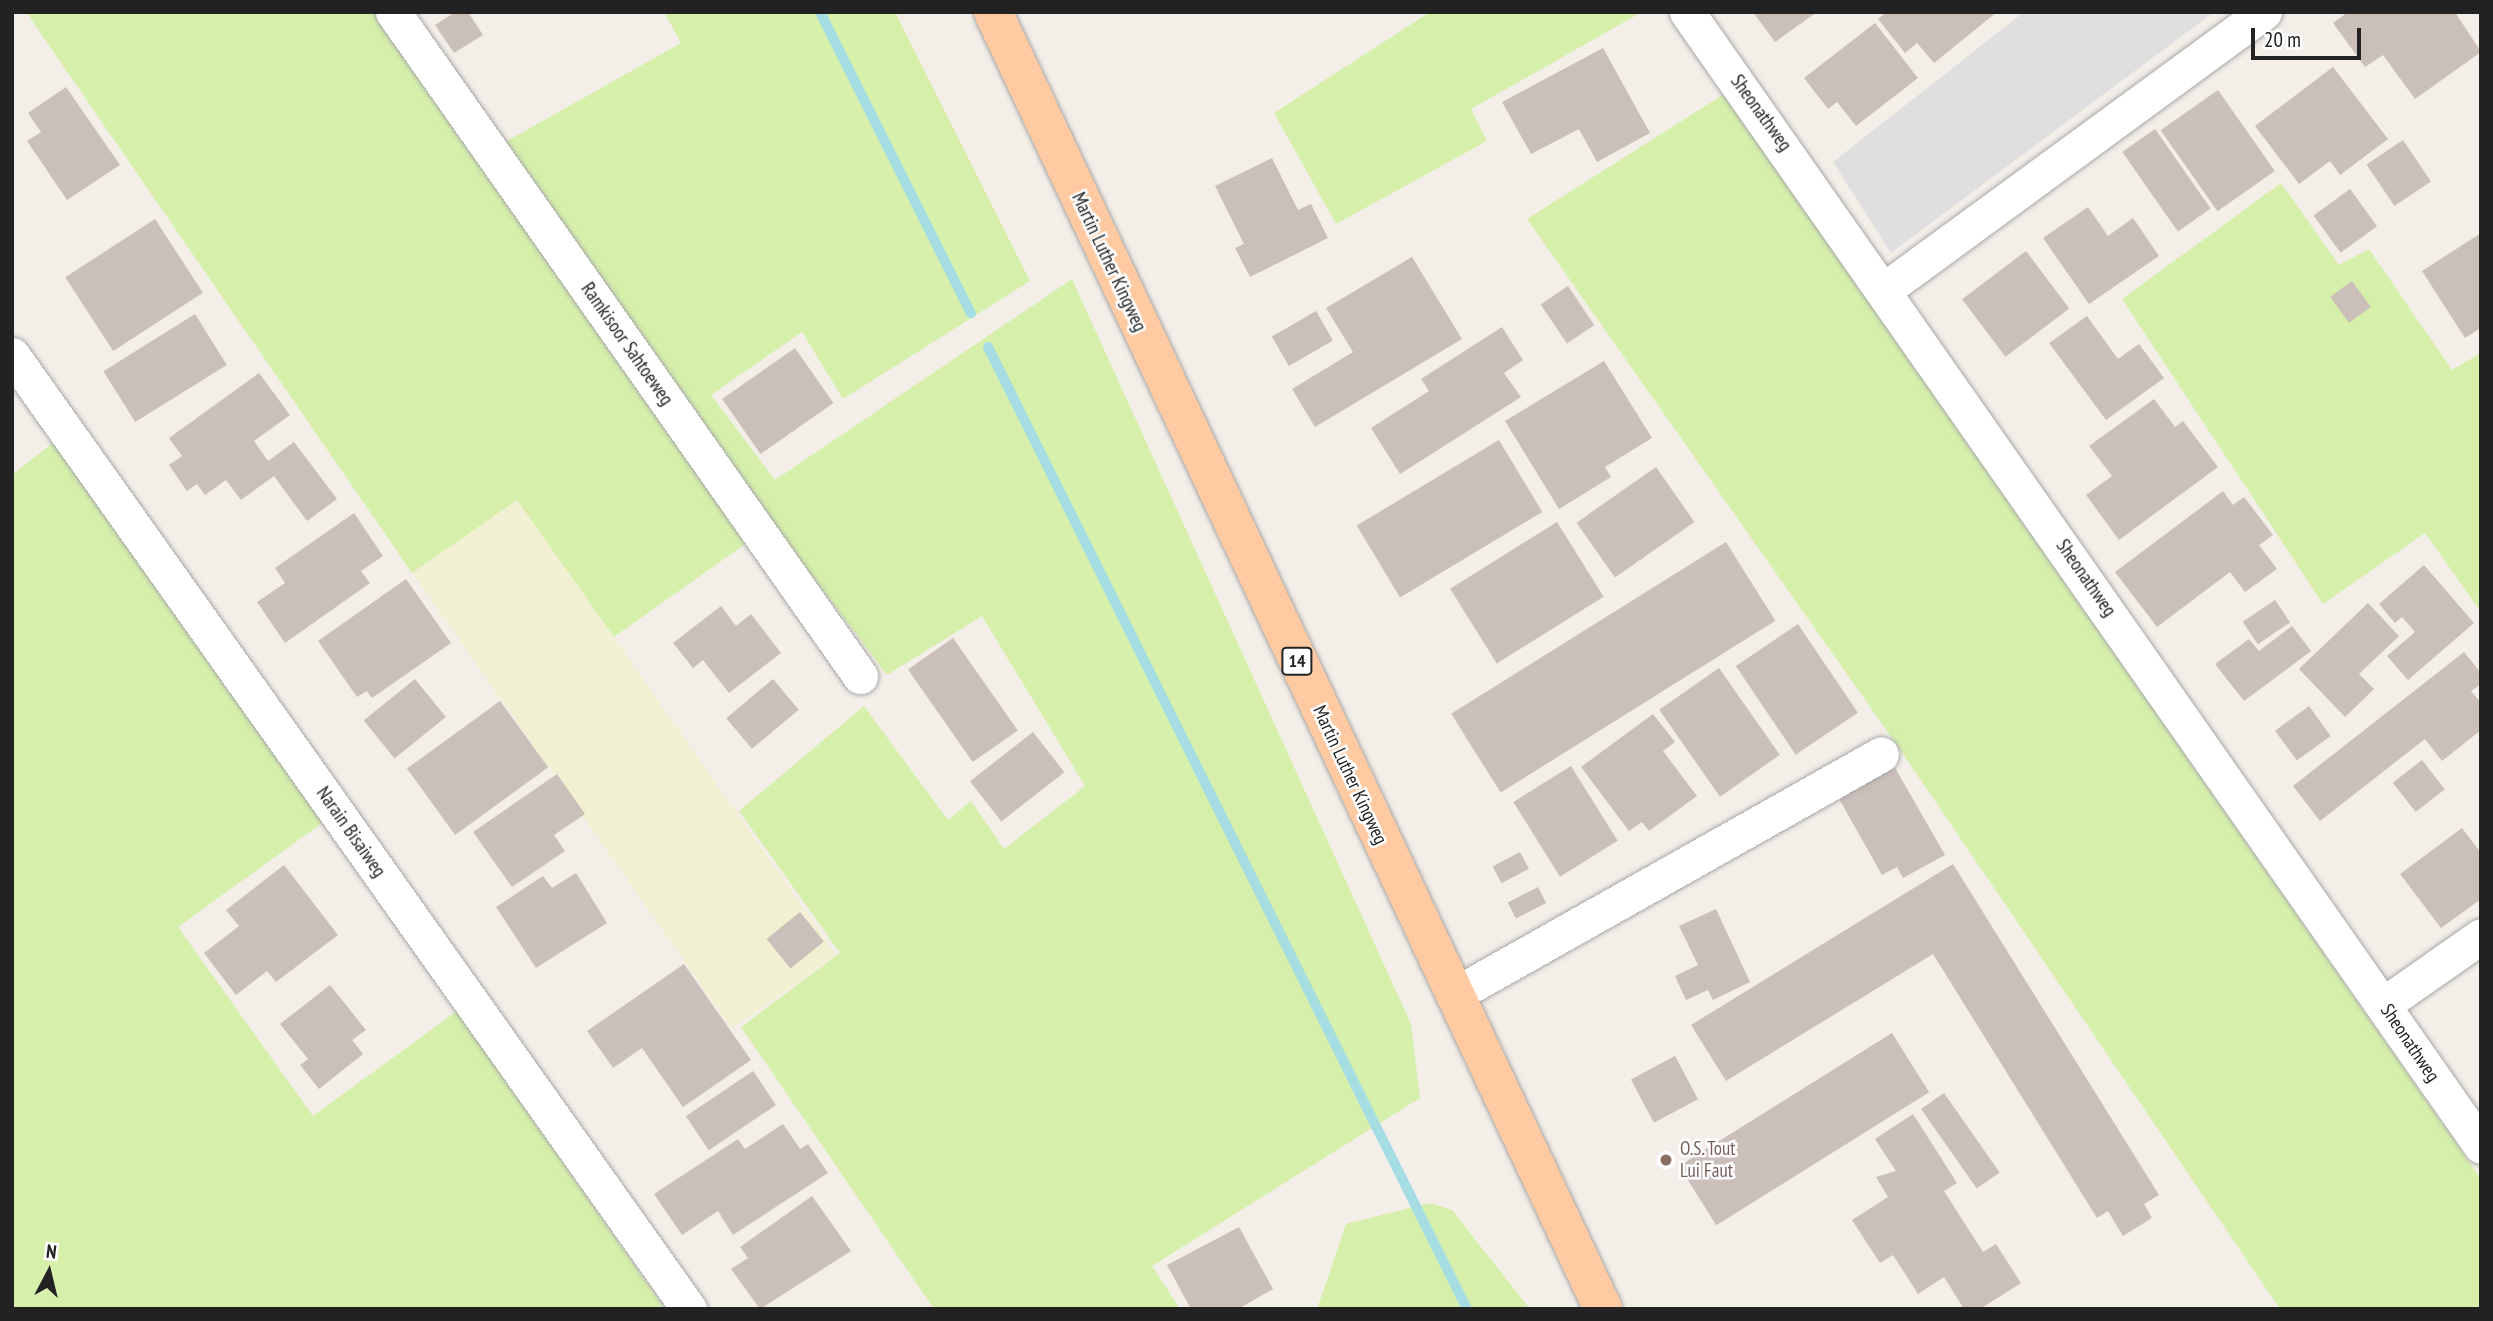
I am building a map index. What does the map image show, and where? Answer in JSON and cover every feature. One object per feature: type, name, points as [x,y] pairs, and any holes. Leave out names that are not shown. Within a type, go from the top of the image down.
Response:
[{"type":"main road","name":"Martin Luther Kingweg","points":[[993,12],[1603,1309]]},
{"type":"street","name":"Ramkisoor Sahtoeweg","points":[[393,12],[860,676]]},
{"type":"street","name":"Sheonathweg","points":[[1687,12],[2481,1146]]},
{"type":"street","points":[[1884,290],[2264,12]]},
{"type":"street","name":"Narain Bisaiweg","points":[[12,355],[690,1309]]},
{"type":"street","points":[[1454,995],[1881,754]]},
{"type":"street","points":[[2384,1004],[2481,936]]},
{"type":"shaded area","points":[[2024,12],[2214,12],[1891,253],[1833,162]]},
{"type":"shaded area","points":[[517,499],[836,955],[732,1029],[412,572]]},
{"type":"green space","points":[[26,12],[376,12],[748,542],[614,637],[517,500],[412,573]]},
{"type":"green space","points":[[664,12],[895,12],[1030,281],[843,399],[802,332],[711,395],[775,480],[1072,279],[1411,1024],[1420,1098],[1152,1266],[1180,1309],[934,1309],[741,1027],[840,953],[739,811],[864,706],[948,820],[971,801],[1004,849],[1085,786],[982,616],[887,675],[687,410],[502,144],[681,43]]},
{"type":"green space","points":[[1430,12],[1642,12],[1471,109],[1487,141],[1336,224],[1274,113]]},
{"type":"green space","points":[[1724,94],[2481,1179],[2481,1309],[2280,1309],[1901,751],[1527,219]]},
{"type":"green space","points":[[2281,183],[2339,265],[2369,249],[2452,370],[2481,353],[2481,612],[2425,533],[2323,604],[2122,299]]},
{"type":"green space","points":[[59,438],[329,818],[178,927],[313,1116],[457,1011],[665,1309],[12,1309],[12,475]]},
{"type":"green space","points":[[1430,1203],[1452,1210],[1530,1309],[1317,1309],[1346,1224]]},
{"type":"building","points":[[455,12],[468,12],[483,35],[454,53],[435,25]]},
{"type":"building","points":[[1753,12],[1817,12],[1775,42]]},
{"type":"building","points":[[1886,12],[1997,12],[1934,63],[1917,43],[1905,53],[1878,19]]},
{"type":"building","points":[[2348,12],[2455,12],[2481,52],[2415,99],[2383,55],[2365,67],[2333,23]]},
{"type":"building","points":[[1875,23],[1918,78],[1856,126],[1837,102],[1828,109],[1804,78]]},
{"type":"building","points":[[1603,48],[1650,133],[1597,162],[1579,129],[1531,154],[1502,102]]},
{"type":"building","points":[[2333,67],[2388,139],[2340,175],[2330,161],[2299,184],[2255,126]]},
{"type":"building","points":[[66,87],[120,165],[67,200],[27,141],[41,132],[28,113]]},
{"type":"building","points":[[2218,90],[2275,171],[2217,211],[2161,130]]},
{"type":"building","points":[[2155,129],[2211,208],[2178,231],[2122,152]]},
{"type":"building","points":[[2403,140],[2431,181],[2394,206],[2367,165]]},
{"type":"building","points":[[1272,158],[1298,210],[1311,204],[1328,238],[1250,277],[1235,248],[1244,244],[1215,186]]},
{"type":"building","points":[[2350,189],[2377,226],[2341,253],[2314,215]]},
{"type":"building","points":[[2088,207],[2108,236],[2133,218],[2159,256],[2089,304],[2043,238]]},
{"type":"building","points":[[155,219],[203,293],[113,351],[65,277]]},
{"type":"building","points":[[2481,233],[2481,328],[2465,338],[2422,271]]},
{"type":"building","points":[[2026,251],[2069,309],[2005,357],[1962,299]]},
{"type":"building","points":[[1412,257],[1462,339],[1315,427],[1292,389],[1353,352],[1326,308]]},
{"type":"building","points":[[2352,281],[2371,307],[2349,323],[2330,297]]},
{"type":"building","points":[[1568,286],[1594,325],[1567,343],[1541,304]]},
{"type":"building","points":[[1316,311],[1333,340],[1289,366],[1272,336]]},
{"type":"building","points":[[195,314],[227,365],[135,422],[103,371]]},
{"type":"building","points":[[2087,316],[2118,359],[2139,344],[2164,378],[2106,420],[2049,343]]},
{"type":"building","points":[[1502,327],[1523,360],[1504,373],[1521,397],[1400,474],[1371,428],[1429,391],[1421,379]]},
{"type":"building","points":[[795,348],[833,403],[761,454],[722,399]]},
{"type":"building","points":[[1604,361],[1652,438],[1605,467],[1611,477],[1559,509],[1505,421]]},
{"type":"building","points":[[259,373],[290,415],[254,441],[268,461],[294,442],[337,499],[307,521],[274,476],[241,500],[226,480],[205,495],[197,484],[187,491],[169,465],[182,456],[169,438]]},
{"type":"building","points":[[2154,399],[2175,427],[2183,421],[2218,467],[2119,540],[2086,495],[2112,476],[2089,446]]},
{"type":"building","points":[[1499,440],[1542,512],[1400,597],[1357,525]]},
{"type":"building","points":[[1656,467],[1694,522],[1615,578],[1577,523]]},
{"type":"building","points":[[2223,491],[2233,505],[2244,497],[2273,535],[2259,545],[2277,569],[2245,592],[2230,572],[2157,627],[2115,572]]},
{"type":"building","points":[[354,513],[383,556],[361,571],[370,583],[285,643],[257,602],[285,583],[275,568]]},
{"type":"building","points":[[1557,522],[1604,597],[1497,663],[1450,589]]},
{"type":"building","points":[[1726,542],[1775,621],[1501,793],[1451,714]]},
{"type":"building","points":[[2424,565],[2474,623],[2408,680],[2387,656],[2415,632],[2402,617],[2395,623],[2379,604]]},
{"type":"building","points":[[406,579],[451,643],[372,698],[367,691],[357,697],[318,641]]},
{"type":"building","points":[[2275,600],[2290,622],[2258,644],[2243,622]]},
{"type":"building","points":[[2368,603],[2399,636],[2359,674],[2374,689],[2345,717],[2299,669]]},
{"type":"building","points":[[721,606],[736,626],[751,614],[781,653],[729,693],[703,660],[693,668],[673,643]]},
{"type":"building","points":[[1798,624],[1858,713],[1796,755],[1736,666]]},
{"type":"building","points":[[2292,626],[2311,651],[2244,701],[2215,664],[2249,639],[2259,651]]},
{"type":"building","points":[[953,638],[1018,731],[973,762],[908,670]]},
{"type":"building","points":[[2464,652],[2481,673],[2481,684],[2471,691],[2481,703],[2481,730],[2442,761],[2425,739],[2320,821],[2293,786]]},
{"type":"building","points":[[1719,668],[1780,755],[1720,797],[1659,710]]},
{"type":"building","points":[[415,679],[446,717],[395,759],[364,721]]},
{"type":"building","points":[[773,679],[799,710],[752,749],[726,718]]},
{"type":"building","points":[[500,701],[548,767],[455,835],[407,769]]},
{"type":"building","points":[[2309,706],[2331,736],[2297,761],[2275,731]]},
{"type":"building","points":[[1653,714],[1675,742],[1663,751],[1697,796],[1649,831],[1642,822],[1629,831],[1581,767]]},
{"type":"building","points":[[1033,732],[1064,772],[1001,821],[970,781]]},
{"type":"building","points":[[2422,760],[2445,789],[2416,812],[2393,783]]},
{"type":"building","points":[[1571,766],[1618,841],[1560,877],[1513,802]]},
{"type":"building","points":[[1894,766],[1945,855],[1903,878],[1897,867],[1882,875],[1838,797]]},
{"type":"building","points":[[557,774],[585,814],[554,835],[565,851],[512,887],[473,832]]},
{"type":"building","points":[[2462,828],[2481,853],[2481,899],[2441,928],[2400,874]]},
{"type":"building","points":[[1520,852],[1529,869],[1502,883],[1493,867]]},
{"type":"building","points":[[1953,864],[2159,1195],[2144,1204],[2152,1218],[2123,1236],[2108,1211],[2097,1218],[1933,954],[1726,1081],[1691,1025]]},
{"type":"building","points":[[284,865],[338,935],[276,982],[267,971],[236,995],[204,953],[239,926],[226,910]]},
{"type":"building","points":[[576,873],[607,923],[536,968],[496,907],[543,876],[552,888]]},
{"type":"building","points":[[1538,887],[1546,903],[1516,918],[1508,902]]},
{"type":"building","points":[[1716,909],[1750,982],[1713,1000],[1708,990],[1686,1000],[1675,976],[1698,965],[1679,926]]},
{"type":"building","points":[[800,912],[824,942],[790,969],[767,939]]},
{"type":"building","points":[[684,964],[751,1060],[683,1107],[642,1048],[613,1068],[587,1031]]},
{"type":"building","points":[[330,985],[366,1030],[352,1040],[363,1054],[319,1089],[300,1065],[308,1059],[280,1024]]},
{"type":"building","points":[[1892,1033],[1929,1092],[1716,1225],[1679,1166]]},
{"type":"building","points":[[1675,1056],[1698,1099],[1654,1123],[1631,1079]]},
{"type":"building","points":[[753,1071],[776,1105],[709,1150],[686,1116]]},
{"type":"building","points":[[1944,1093],[2000,1172],[1977,1189],[1921,1109]]},
{"type":"building","points":[[1913,1114],[1957,1183],[1944,1191],[1983,1252],[1996,1244],[2021,1283],[1980,1309],[1964,1309],[1944,1277],[1918,1294],[1893,1255],[1880,1263],[1852,1220],[1888,1197],[1876,1177],[1896,1171],[1875,1139]]},
{"type":"building","points":[[783,1124],[800,1149],[808,1144],[828,1173],[733,1235],[718,1211],[682,1235],[654,1194],[738,1139],[745,1149]]},
{"type":"building","points":[[812,1196],[851,1251],[760,1309],[731,1269],[748,1258],[740,1247]]},
{"type":"building","points":[[1239,1227],[1273,1289],[1238,1309],[1191,1309],[1167,1265]]},
{"type":"waterway","points":[[820,12],[971,313]]},
{"type":"waterway","points":[[988,347],[1467,1309]]},
{"type":"place","name":"O.S. Tout Lui Faut","points":[[1666,1160]]}]
